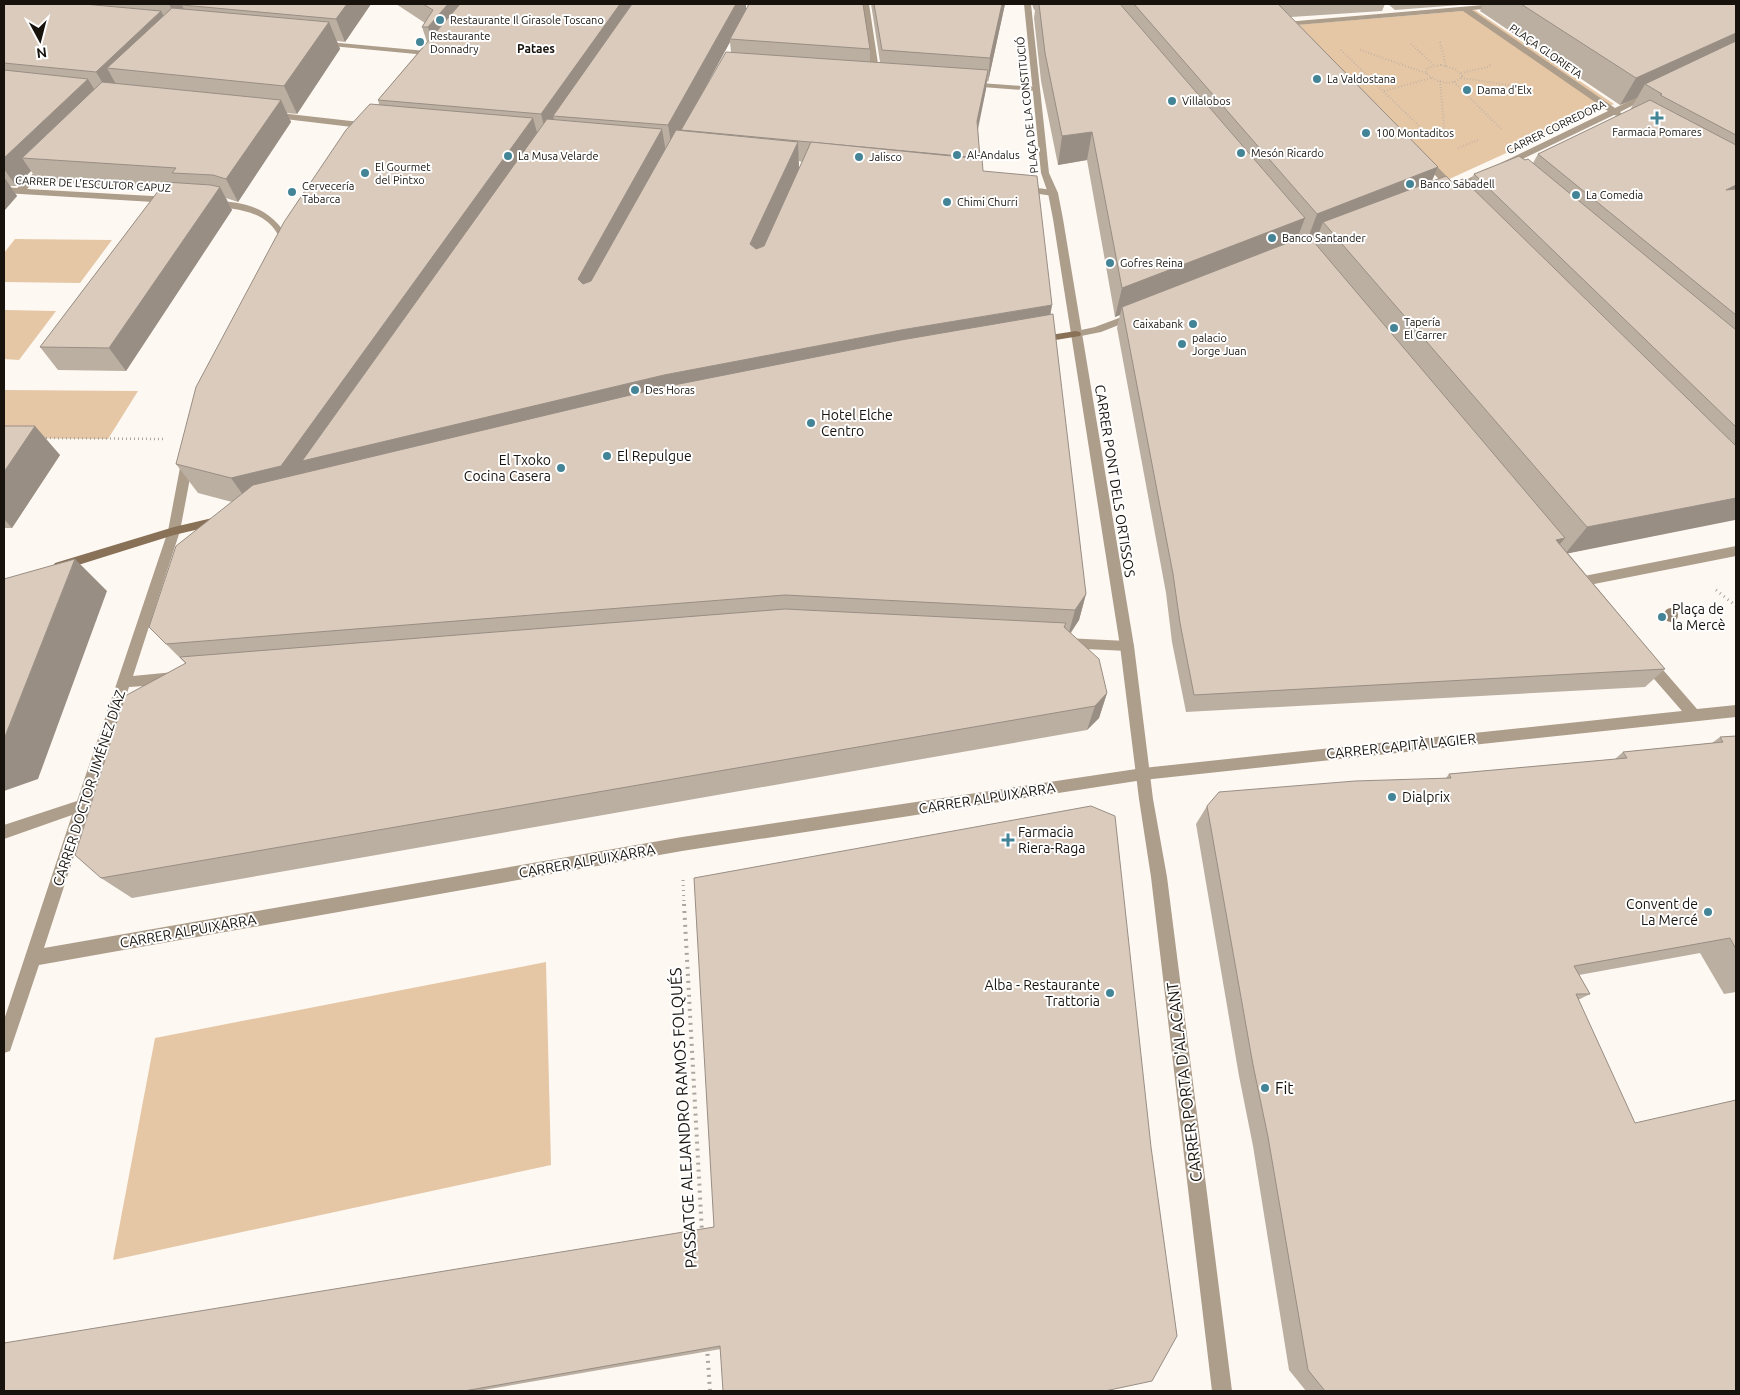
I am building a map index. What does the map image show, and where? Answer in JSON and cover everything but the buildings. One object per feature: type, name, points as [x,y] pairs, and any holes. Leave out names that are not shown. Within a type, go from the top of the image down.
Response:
[{"type":"main road","points":[[1027,342],[1076,334]]},
{"type":"main road","points":[[52,568],[174,531],[230,518]]},
{"type":"street","points":[[865,4],[876,77]]},
{"type":"street","name":"PLAÇA DE LA CONSTITUCIÓ","points":[[1027,4],[1033,14],[1036,88],[1045,173],[1053,193]]},
{"type":"street","points":[[1269,22],[1298,23],[1517,4]]},
{"type":"street","name":"PLAÇA GLORIETA","points":[[1465,9],[1613,112],[1628,120]]},
{"type":"street","points":[[1388,10],[1394,16]]},
{"type":"street","points":[[1298,23],[1304,30]]},
{"type":"street","points":[[310,42],[434,58],[444,47]]},
{"type":"street","points":[[866,76],[886,78]]},
{"type":"street","points":[[960,83],[1036,88]]},
{"type":"street","name":"CARRER CORREDORA","points":[[1421,155],[1448,194],[1502,170],[1613,112],[1663,89]]},
{"type":"street","points":[[260,114],[375,130]]},
{"type":"street","points":[[1414,148],[1421,155]]},
{"type":"street","points":[[19,191],[53,158]]},
{"type":"street","points":[[1015,188],[1053,193]]},
{"type":"street","name":"CARRER DE L'ESCULTOR CAPUZ","points":[[4,190],[176,200]]},
{"type":"street","name":"CARRER PONT DELS ORTISSOS","points":[[1053,193],[1127,646],[1143,774]]},
{"type":"street","points":[[205,202],[225,203],[262,214],[277,226],[285,243]]},
{"type":"street","points":[[1076,334],[1097,330],[1142,312]]},
{"type":"street","name":"CARRER DOCTOR JIMÉNEZ DÍAZ","points":[[4,1045],[174,531],[191,439]]},
{"type":"street","points":[[1580,583],[1736,551]]},
{"type":"street","points":[[1047,642],[1127,646]]},
{"type":"street","points":[[1637,649],[1693,714],[1736,711]]},
{"type":"street","points":[[125,682],[184,678]]},
{"type":"street","name":"CARRER CAPITÀ LAGIER","points":[[1143,774],[1693,714]]},
{"type":"street","name":"CARRER ALPUIXARRA","points":[[33,958],[682,844],[1143,774]]},
{"type":"street","name":"CARRER PORTA D'ALACANT","points":[[1143,774],[1159,877],[1222,1391]]},
{"type":"street","points":[[4,832],[84,805]]},
{"type":"path","points":[[1304,30],[1426,73],[1431,78],[1440,81],[1454,82],[1462,76],[1457,70],[1446,66],[1430,66],[1426,68],[1426,73]]},
{"type":"path","points":[[1330,39],[1421,128]]},
{"type":"path","points":[[1440,41],[1446,66]]},
{"type":"path","points":[[1384,91],[1431,78]]},
{"type":"path","points":[[1421,155],[1447,152],[1440,81]]},
{"type":"path","points":[[1454,82],[1502,130]]},
{"type":"path","points":[[39,438],[191,439]]},
{"type":"path","points":[[1713,588],[1736,606]]},
{"type":"path","name":"PASSATGE ALEJANDRO RAMOS FOLQUÉS","points":[[682,844],[702,1242]]},
{"type":"path","points":[[707,1342],[710,1391]]},
{"type":"shaded area","points":[[1475,10],[1614,104],[1445,181],[1295,25]]},
{"type":"shaded area","points":[[15,239],[112,240],[80,283],[4,282],[4,253]]},
{"type":"shaded area","points":[[4,310],[56,311],[19,360],[4,359]]},
{"type":"shaded area","points":[[4,390],[138,391],[108,439],[4,438]]},
{"type":"shaded area","points":[[546,962],[551,1165],[113,1260],[155,1038]]},
{"type":"place","name":"Restaurante Il Girasole Toscano","points":[[440,20]]},
{"type":"place","name":"Restaurante Donnadry","points":[[420,42]]},
{"type":"place","name":"La Valdostana","points":[[1317,79]]},
{"type":"place","name":"Dama d'Elx","points":[[1467,90]]},
{"type":"place","name":"Villalobos","points":[[1172,101]]},
{"type":"place","name":"Farmacia Pomares","points":[[1657,118]]},
{"type":"place","name":"100 Montaditos","points":[[1366,133]]},
{"type":"place","name":"Mesón Ricardo","points":[[1241,153]]},
{"type":"place","name":"Al-Andalus","points":[[957,155]]},
{"type":"place","name":"La Musa Velarde","points":[[508,156]]},
{"type":"place","name":"Jalisco","points":[[859,157]]},
{"type":"place","name":"El Gourmet del Pintxo","points":[[365,173]]},
{"type":"place","name":"Banco Sabadell","points":[[1410,184]]},
{"type":"place","name":"Cervecería Tabarca","points":[[292,192]]},
{"type":"place","name":"La Comedia","points":[[1576,195]]},
{"type":"place","name":"Chimi Churri","points":[[947,202]]},
{"type":"place","name":"Banco Santander","points":[[1272,238]]},
{"type":"place","name":"Gofres Reina","points":[[1110,263]]},
{"type":"place","name":"Caixabank","points":[[1193,324]]},
{"type":"place","name":"Tapería El Carrer","points":[[1394,328]]},
{"type":"place","name":"palacio Jorge Juan","points":[[1182,344]]},
{"type":"place","name":"Des Horas","points":[[635,390]]},
{"type":"place","name":"Hotel Elche Centro","points":[[811,423]]},
{"type":"place","name":"El Repulgue","points":[[607,456]]},
{"type":"place","name":"El Txoko Cocina Casera","points":[[561,468]]},
{"type":"place","name":"Plaça de la Mercè","points":[[1662,617]]},
{"type":"place","name":"Dialprix","points":[[1392,797]]},
{"type":"place","name":"Farmacia Riera-Raga","points":[[1008,840]]},
{"type":"place","name":"Convent de La Mercé","points":[[1708,912]]},
{"type":"place","name":"Alba - Restaurante Trattoria","points":[[1110,993]]},
{"type":"place","name":"Fit","points":[[1265,1088]]},
{"type":"district","name":"Pataes","points":[[536,48]]}]
